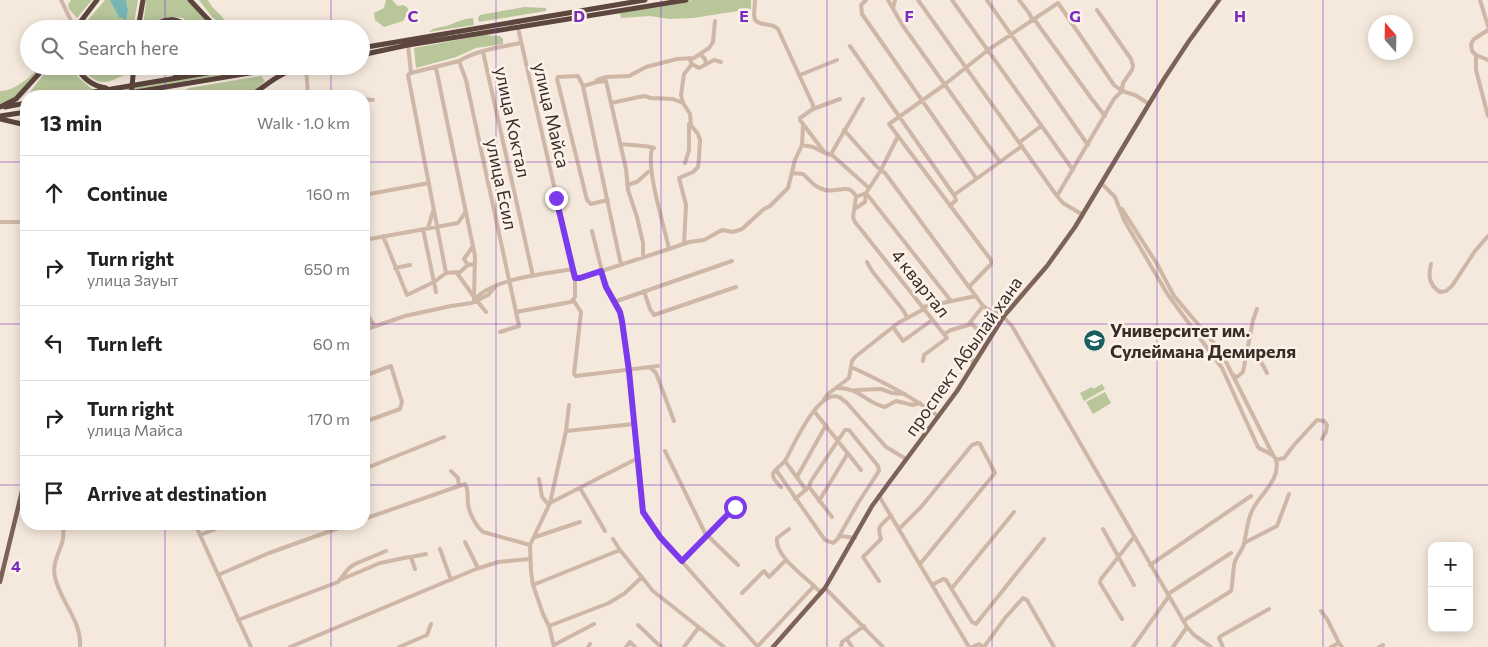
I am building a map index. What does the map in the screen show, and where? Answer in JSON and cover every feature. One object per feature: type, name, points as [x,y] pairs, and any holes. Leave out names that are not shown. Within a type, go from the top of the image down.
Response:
[{"type":"highway","points":[[82,20],[97,0]]},
{"type":"highway","points":[[139,20],[142,0]]},
{"type":"highway","points":[[190,0],[209,20]]},
{"type":"highway","points":[[370,46],[645,0]]},
{"type":"highway","points":[[370,53],[408,45],[686,0]]},
{"type":"highway","points":[[166,20],[178,20]]},
{"type":"highway","points":[[24,90],[38,75]]},
{"type":"highway","points":[[83,75],[87,81],[96,86],[119,88]]},
{"type":"highway","points":[[132,90],[133,75]]},
{"type":"highway","points":[[171,80],[177,75]]},
{"type":"highway","points":[[107,90],[198,75]]},
{"type":"highway","points":[[152,90],[239,75]]},
{"type":"highway","points":[[259,90],[280,75]]},
{"type":"highway","points":[[0,108],[20,95]]},
{"type":"highway","points":[[0,108],[20,104]]},
{"type":"highway","points":[[0,118],[20,113]]},
{"type":"highway","points":[[0,118],[20,123]]},
{"type":"main road","name":"проспект Абылай хана","points":[[773,647],[824,590],[879,496],[956,391],[1004,316],[1047,266],[1083,214],[1189,41],[1219,0]]},
{"type":"main road","points":[[0,582],[20,500]]},
{"type":"street","points":[[61,0],[71,20]]},
{"type":"street","points":[[755,0],[755,20],[762,24],[771,24],[778,29],[800,75],[813,109]]},
{"type":"street","points":[[866,0],[861,5],[862,14],[976,178]]},
{"type":"street","points":[[888,0],[944,85],[1000,162]]},
{"type":"street","points":[[893,10],[896,0]]},
{"type":"street","points":[[896,0],[899,5]]},
{"type":"street","points":[[918,0],[1057,196],[1083,214]]},
{"type":"street","points":[[952,0],[1073,170]]},
{"type":"street","points":[[987,0],[1088,145]]},
{"type":"street","points":[[1019,0],[1105,116]]},
{"type":"street","points":[[1480,0],[1488,25]]},
{"type":"street","points":[[969,287],[992,262],[889,124],[944,85],[988,50],[1058,3],[1114,85],[1149,104]]},
{"type":"street","points":[[1057,196],[1114,99],[1122,91],[1123,83],[1133,66],[1131,59],[1098,10]]},
{"type":"street","points":[[590,84],[595,80],[606,77],[629,76],[646,67],[677,59],[694,58],[709,48],[713,42],[715,21]]},
{"type":"street","name":"улица Майса","points":[[518,28],[575,278],[575,299],[581,312],[574,374],[578,376],[629,371]]},
{"type":"street","points":[[1488,30],[1474,39],[1471,44],[1472,51],[1476,55],[1488,60]]},
{"type":"street","points":[[411,73],[436,68],[483,52],[521,43]]},
{"type":"street","points":[[408,45],[411,73],[408,78],[446,273]]},
{"type":"street","points":[[850,46],[954,195],[956,200],[950,206]]},
{"type":"street","name":"улица Коктал","points":[[483,52],[533,276]]},
{"type":"street","points":[[700,54],[705,59],[706,64]]},
{"type":"street","points":[[1476,55],[1476,70],[1488,116]]},
{"type":"street","points":[[689,58],[692,64],[699,68],[714,60],[721,62]]},
{"type":"street","points":[[800,75],[837,60]]},
{"type":"street","name":"улица Есил","points":[[460,61],[466,80],[516,312]]},
{"type":"street","points":[[684,244],[686,205],[679,178],[693,172],[698,167],[700,140],[681,95],[682,79],[692,64]]},
{"type":"street","points":[[436,68],[473,246],[476,299]]},
{"type":"street","points":[[307,75],[308,90]]},
{"type":"street","points":[[608,200],[591,204],[587,200],[558,77],[576,75],[580,77],[583,86],[608,200],[622,265]]},
{"type":"street","points":[[583,86],[606,81],[627,175],[627,185],[644,248],[643,258]]},
{"type":"street","points":[[611,102],[644,96],[673,99],[683,103]]},
{"type":"street","points":[[832,153],[863,98]]},
{"type":"street","points":[[825,153],[800,118],[813,109],[840,99]]},
{"type":"street","points":[[685,163],[689,150],[690,120]]},
{"type":"street","points":[[575,278],[622,265],[684,244],[704,240],[722,230],[733,232],[739,230],[770,206],[788,188],[795,160],[802,146],[804,125]]},
{"type":"street","points":[[954,195],[1000,162],[1041,126]]},
{"type":"street","points":[[844,130],[890,180],[983,306],[1004,316],[1012,326],[1183,621],[1194,635],[1211,647]]},
{"type":"street","points":[[865,202],[866,193],[881,170],[898,136]]},
{"type":"street","points":[[620,145],[639,147],[644,145],[653,148],[650,156],[652,174],[669,249]]},
{"type":"street","points":[[802,146],[813,147],[825,153],[832,153],[869,188]]},
{"type":"street","points":[[627,185],[637,182],[648,172]]},
{"type":"street","points":[[792,173],[803,174],[812,185],[824,190],[847,189],[852,191],[856,198],[855,208]]},
{"type":"street","points":[[370,195],[429,183]]},
{"type":"street","points":[[1102,184],[1115,197],[1157,264],[1174,296],[1220,350],[1276,460],[1277,466],[1273,478],[1250,514],[1244,543],[1234,562],[1231,591],[1183,621]]},
{"type":"street","points":[[856,198],[866,193]]},
{"type":"street","points":[[866,193],[950,302]]},
{"type":"street","points":[[855,208],[865,202]]},
{"type":"street","points":[[865,202],[875,206]]},
{"type":"street","points":[[1120,206],[1124,220],[1168,295],[1219,364],[1253,440],[1263,452],[1273,454]]},
{"type":"street","name":"4 квартал","points":[[855,208],[853,217],[864,235],[947,338],[924,355],[923,361]]},
{"type":"street","points":[[434,209],[425,229],[436,292]]},
{"type":"street","points":[[458,223],[466,211]]},
{"type":"street","points":[[0,222],[20,222]]},
{"type":"street","points":[[370,239],[468,222]]},
{"type":"street","points":[[592,231],[606,287],[620,312],[622,321],[643,512],[660,537],[757,647],[814,586]]},
{"type":"street","points":[[383,236],[406,295],[434,282],[446,273],[457,273],[468,265],[475,264]]},
{"type":"street","points":[[1431,264],[1429,276],[1433,286],[1440,292],[1446,291],[1452,286],[1488,236]]},
{"type":"street","points":[[468,265],[465,257],[473,246]]},
{"type":"street","points":[[614,302],[732,261]]},
{"type":"street","points":[[867,262],[907,317]]},
{"type":"street","points":[[387,267],[410,265]]},
{"type":"street","points":[[370,327],[405,316],[472,303],[476,299],[488,295],[496,286],[509,280],[573,269]]},
{"type":"street","points":[[457,273],[486,312]]},
{"type":"street","points":[[644,291],[650,309],[654,314],[736,287]]},
{"type":"street","points":[[780,487],[773,474],[785,461],[796,439],[814,411],[823,400],[849,378],[855,357],[893,327],[923,308],[976,296]]},
{"type":"street","points":[[500,332],[519,326],[516,312],[575,299]]},
{"type":"street","points":[[944,334],[971,323],[983,306]]},
{"type":"street","points":[[1219,364],[1237,376],[1243,372],[1253,320],[1257,309]]},
{"type":"street","points":[[370,319],[374,325]]},
{"type":"street","points":[[893,327],[904,341],[932,320]]},
{"type":"street","points":[[1188,321],[1201,328]]},
{"type":"street","points":[[971,323],[979,331],[970,348],[973,363]]},
{"type":"street","points":[[1246,358],[1255,357],[1258,359],[1267,373]]},
{"type":"street","points":[[370,374],[391,366],[402,402],[400,408],[370,420]]},
{"type":"street","points":[[629,371],[658,366]]},
{"type":"street","points":[[851,367],[888,386],[898,389],[938,416]]},
{"type":"street","points":[[651,368],[656,373],[674,421]]},
{"type":"street","points":[[877,380],[885,389],[892,393],[905,394]]},
{"type":"street","points":[[836,388],[846,387],[856,390],[882,406],[888,406],[898,401],[913,405],[920,403]]},
{"type":"street","points":[[856,390],[885,389]]},
{"type":"street","points":[[823,400],[838,397],[846,402],[886,447],[906,459]]},
{"type":"street","points":[[569,405],[566,431],[549,504],[530,545],[530,559],[533,585],[549,626],[554,646],[594,624]]},
{"type":"street","points":[[814,411],[861,470]]},
{"type":"street","points":[[1276,460],[1284,458],[1317,420],[1324,421],[1327,425],[1322,439]]},
{"type":"street","points":[[566,431],[634,424]]},
{"type":"street","points":[[797,477],[826,425]]},
{"type":"street","points":[[776,470],[795,499],[825,540],[833,543],[838,538],[879,469],[849,430],[845,430],[811,481],[808,489],[795,499]]},
{"type":"street","points":[[370,467],[444,437]]},
{"type":"street","points":[[900,529],[921,507],[972,444],[978,442],[995,470],[994,474],[920,564]]},
{"type":"street","points":[[665,451],[706,535],[738,564]]},
{"type":"street","points":[[819,500],[848,453]]},
{"type":"street","points":[[549,504],[638,458]]},
{"type":"street","points":[[785,461],[832,517]]},
{"type":"street","points":[[451,471],[458,478],[459,486]]},
{"type":"street","points":[[539,479],[542,497],[549,504]]},
{"type":"street","points":[[370,517],[465,484],[468,505],[479,528],[483,532],[530,545]]},
{"type":"street","points":[[580,488],[605,531]]},
{"type":"street","points":[[1244,543],[1277,526],[1289,494]]},
{"type":"street","points":[[879,496],[970,647],[979,644],[984,647],[1005,618],[1023,598],[1027,600],[1054,647]]},
{"type":"street","points":[[1150,565],[1251,496]]},
{"type":"street","points":[[682,561],[735,507]]},
{"type":"street","points":[[952,588],[1014,512]]},
{"type":"street","points":[[879,581],[864,557],[881,539],[878,531],[879,528],[891,515]]},
{"type":"street","points":[[534,537],[580,522]]},
{"type":"street","points":[[789,529],[781,534],[777,540],[777,548],[786,560],[818,590],[824,590],[864,626],[883,647]]},
{"type":"street","points":[[1102,529],[1134,585]]},
{"type":"street","points":[[64,530],[63,540],[54,568],[57,584],[78,629],[80,647]]},
{"type":"street","points":[[198,530],[251,647]]},
{"type":"street","points":[[200,535],[213,530]]},
{"type":"street","points":[[218,575],[269,553],[333,530]]},
{"type":"street","points":[[838,538],[841,536],[854,538]]},
{"type":"street","points":[[1122,619],[1100,583],[1101,579],[1134,537]]},
{"type":"street","points":[[613,538],[620,550],[653,590],[724,647]]},
{"type":"street","points":[[932,585],[945,579],[972,622],[976,624],[1044,538]]},
{"type":"street","points":[[466,542],[478,568]]},
{"type":"street","points":[[440,549],[451,580]]},
{"type":"street","points":[[533,585],[620,550]]},
{"type":"street","points":[[340,580],[349,568],[355,564],[386,551]]},
{"type":"street","points":[[1133,647],[1168,595],[1231,553]]},
{"type":"street","points":[[238,620],[380,563],[426,554]]},
{"type":"street","points":[[411,558],[415,569]]},
{"type":"street","points":[[290,647],[478,568],[498,562],[530,559]]},
{"type":"street","points":[[742,593],[764,571],[769,577],[786,560]]},
{"type":"street","points":[[549,626],[609,603],[625,593],[642,577]]},
{"type":"street","points":[[1223,647],[1220,636],[1269,609]]},
{"type":"street","points":[[1321,611],[1340,645],[1331,647]]},
{"type":"street","points":[[780,622],[789,629]]},
{"type":"street","points":[[399,647],[428,634],[428,628],[431,624]]},
{"type":"street","points":[[638,625],[661,647]]},
{"type":"street","points":[[841,647],[842,642],[864,626]]},
{"type":"street","points":[[684,647],[700,627]]},
{"type":"street","points":[[1172,647],[1187,627]]},
{"type":"street","points":[[847,639],[852,647]]},
{"type":"street","points":[[626,647],[630,642],[635,647]]},
{"type":"green space","points":[[71,0],[92,0],[77,18],[69,9],[68,5]]},
{"type":"green space","points":[[105,0],[110,0],[128,10],[126,0],[138,0],[135,20],[88,20]]},
{"type":"green space","points":[[146,0],[188,0],[206,20],[185,20],[183,18],[168,17],[163,20],[144,20]]},
{"type":"green space","points":[[199,0],[208,0],[225,20],[216,20]]},
{"type":"green space","points":[[386,0],[392,0],[398,6],[403,5],[409,11],[403,21],[384,27],[375,20],[374,13],[384,8]]},
{"type":"green space","points":[[693,0],[751,0],[751,9],[693,18],[670,19],[650,16],[621,18],[620,13]]},
{"type":"green space","points":[[524,7],[546,8],[546,11],[479,22],[478,18],[480,15]]},
{"type":"green space","points":[[473,18],[474,25],[429,32],[436,28]]},
{"type":"green space","points":[[484,35],[500,36],[503,39],[503,44],[476,48],[456,57],[416,68],[414,48]]},
{"type":"green space","points":[[34,75],[16,97],[0,104],[0,91],[11,89]]},
{"type":"green space","points":[[43,75],[77,75],[93,90],[32,90]]},
{"type":"green space","points":[[89,75],[126,75],[105,82]]},
{"type":"green space","points":[[207,75],[221,75],[132,90],[116,90]]},
{"type":"green space","points":[[261,76],[265,81],[255,90],[185,90]]},
{"type":"green space","points":[[1102,384],[1105,389],[1084,401],[1080,393]]},
{"type":"green space","points":[[1105,392],[1111,403],[1093,414],[1086,402]]},
{"type":"water","points":[[110,0],[126,0],[128,10],[126,20],[119,17]]},
{"type":"place","name":"Университет им. Сулеймана Демиреля","points":[[1094,340]]},
{"type":"route","points":[[556,198],[575,278],[601,271],[606,287],[620,312],[628,366],[643,512],[660,537],[682,561],[735,507]]}]
